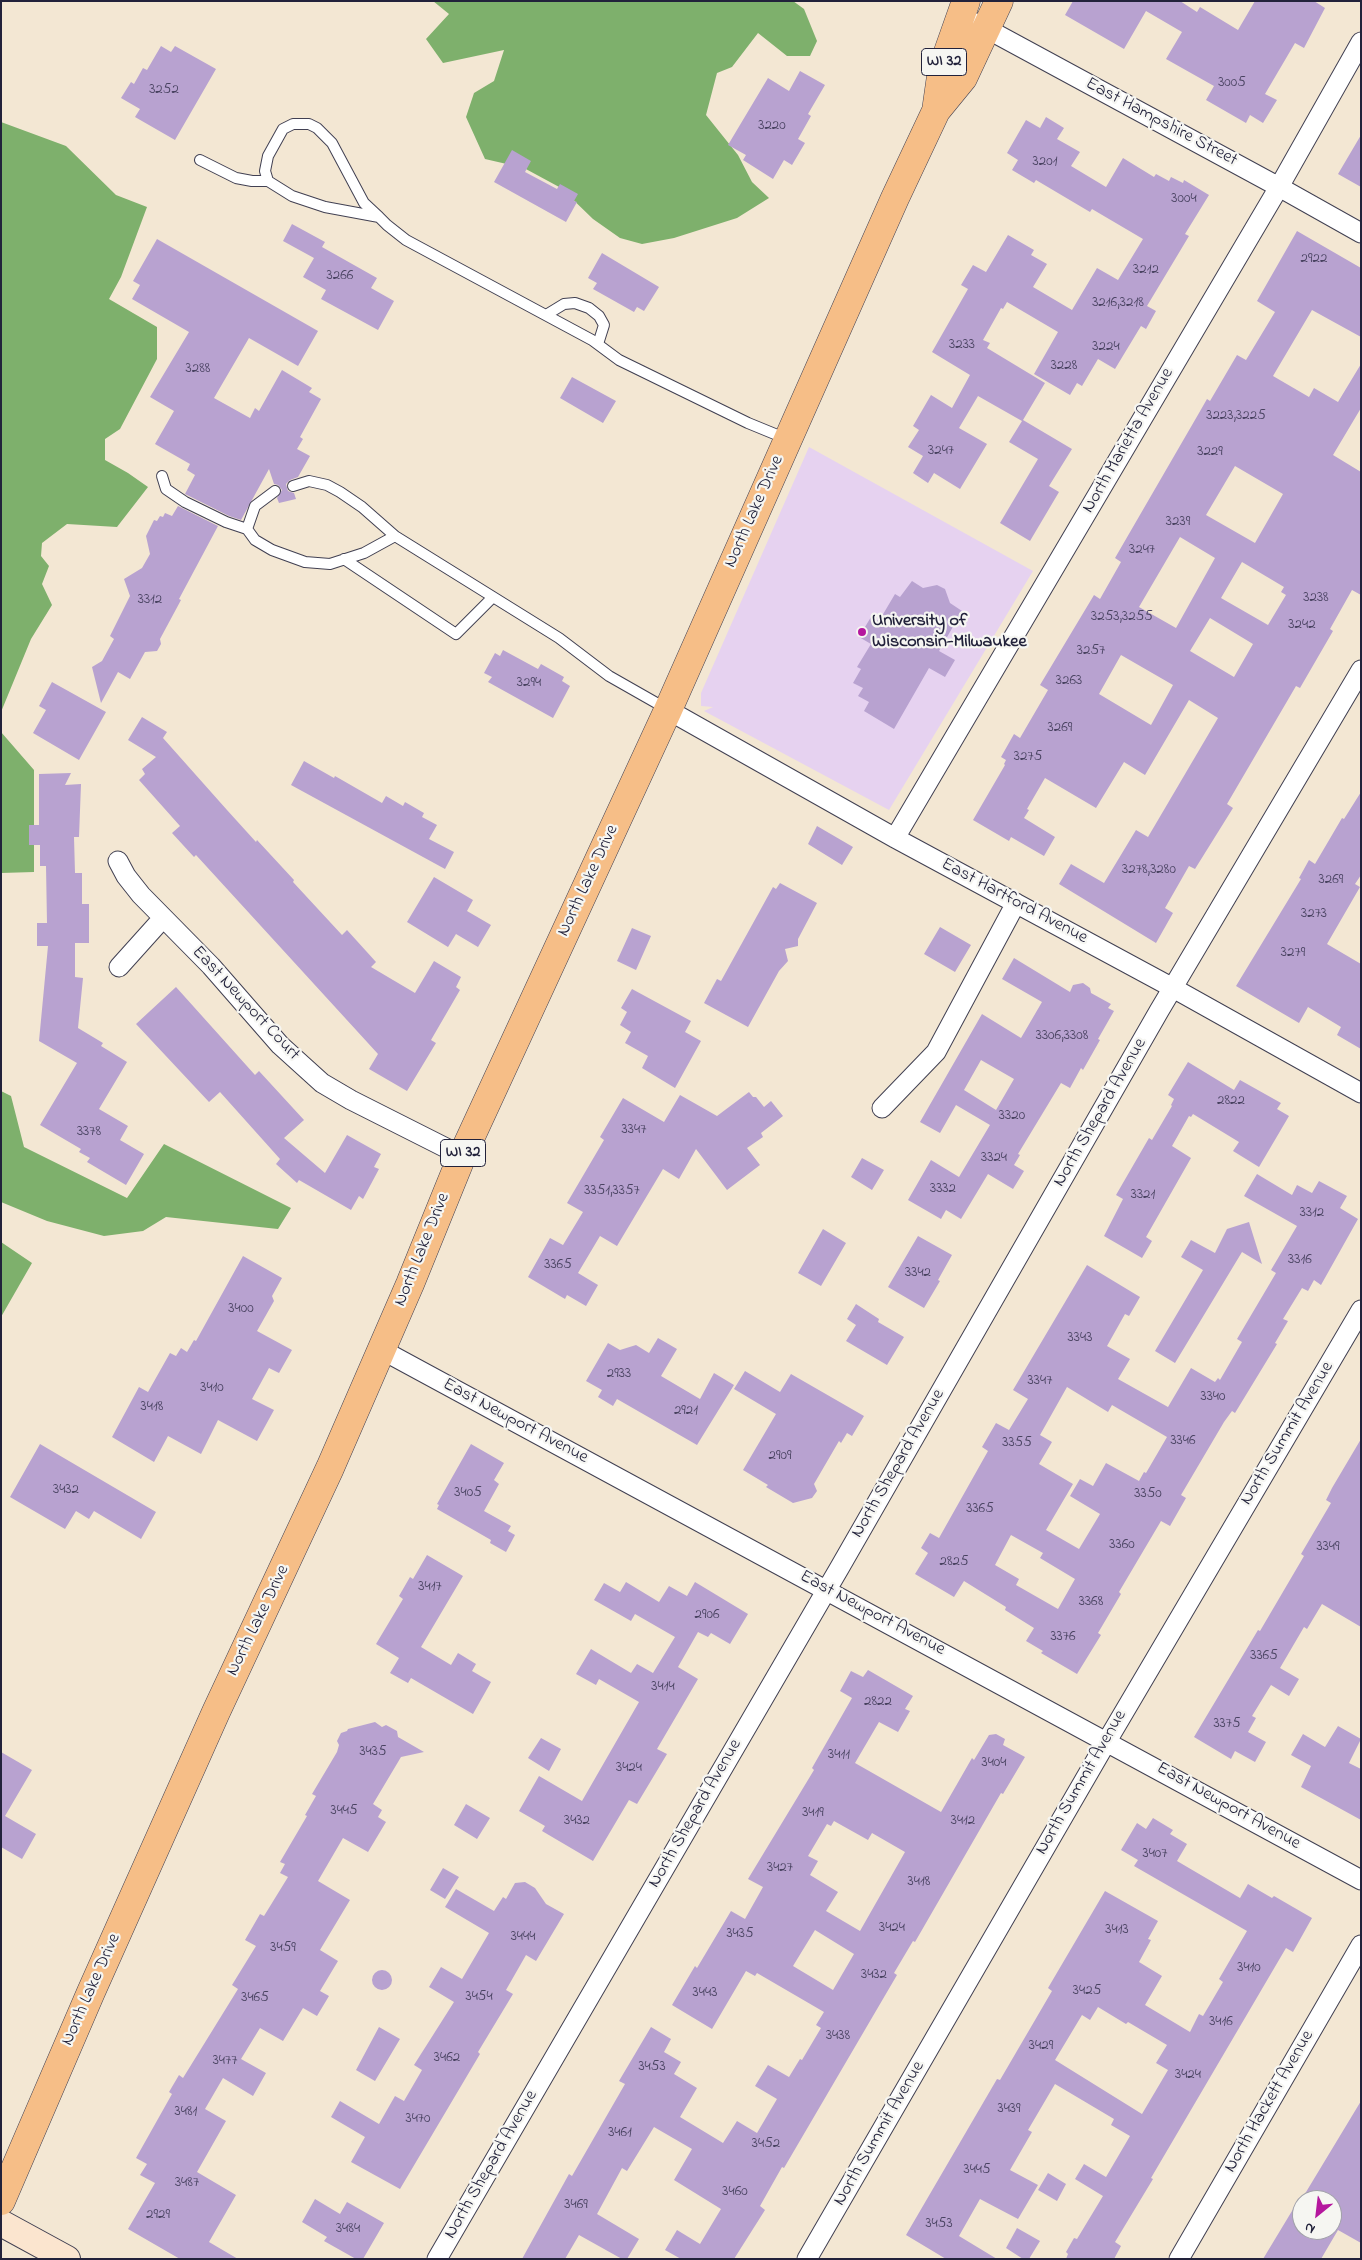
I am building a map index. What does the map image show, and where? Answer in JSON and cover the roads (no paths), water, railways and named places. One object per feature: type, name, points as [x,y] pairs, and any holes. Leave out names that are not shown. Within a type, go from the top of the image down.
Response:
[{"type":"main road","name":"North Lake Drive","points":[[1,2201],[181,1789],[246,1646],[300,1536],[382,1350],[462,1156],[668,710],[936,111],[963,78],[999,1]]},
{"type":"main road","name":"North Lake Drive","points":[[936,111],[942,69],[963,8]]},
{"type":"street","name":"East Hampshire Street","points":[[963,8],[987,29],[1361,233]]},
{"type":"street","name":"North Marietta Avenue","points":[[895,838],[1279,187],[1361,42]]},
{"type":"street","name":"North Shepard Avenue","points":[[437,2259],[1173,988],[1361,670]]},
{"type":"street","name":"East Hartford Avenue","points":[[668,710],[895,838],[1173,988],[1361,1093]]},
{"type":"street","name":"East Newport Court","points":[[118,861],[126,876],[141,895],[211,966],[280,1046],[322,1082],[350,1100],[462,1156]]},
{"type":"street","points":[[882,1108],[936,1052],[1016,903]]},
{"type":"street","points":[[119,967],[163,918]]},
{"type":"street","name":"North Summit Avenue","points":[[808,2259],[1107,1741],[1361,1310]]},
{"type":"street","name":"East Newport Avenue","points":[[382,1350],[1361,1880]]},
{"type":"street","name":"North Hackett Avenue","points":[[1179,2259],[1361,1945]]},
{"type":"street","points":[[1,2223],[67,2259]]},
{"type":"lane","points":[[379,218],[325,207],[300,199],[276,188],[268,181],[264,171],[268,156],[277,137],[284,129],[293,124],[308,124],[318,128],[332,143],[364,202],[379,218],[406,240],[598,344],[619,360],[748,422],[788,439]]},
{"type":"lane","points":[[200,160],[236,178],[268,181]]},
{"type":"lane","points":[[546,315],[564,304],[575,303],[589,308],[599,316],[604,325],[598,344]]},
{"type":"lane","points":[[162,476],[166,489],[185,502],[226,522],[246,529],[255,540],[272,550],[306,562],[330,564],[364,553],[395,536]]},
{"type":"lane","points":[[293,486],[309,481],[327,485],[362,507],[395,536],[559,638],[609,676],[668,710]]},
{"type":"lane","points":[[246,529],[255,506],[275,491]]},
{"type":"lane","points":[[344,559],[456,634],[494,597]]},
{"type":"place","name":"University of Wisconsin-Milwaukee","points":[[862,632]]}]
